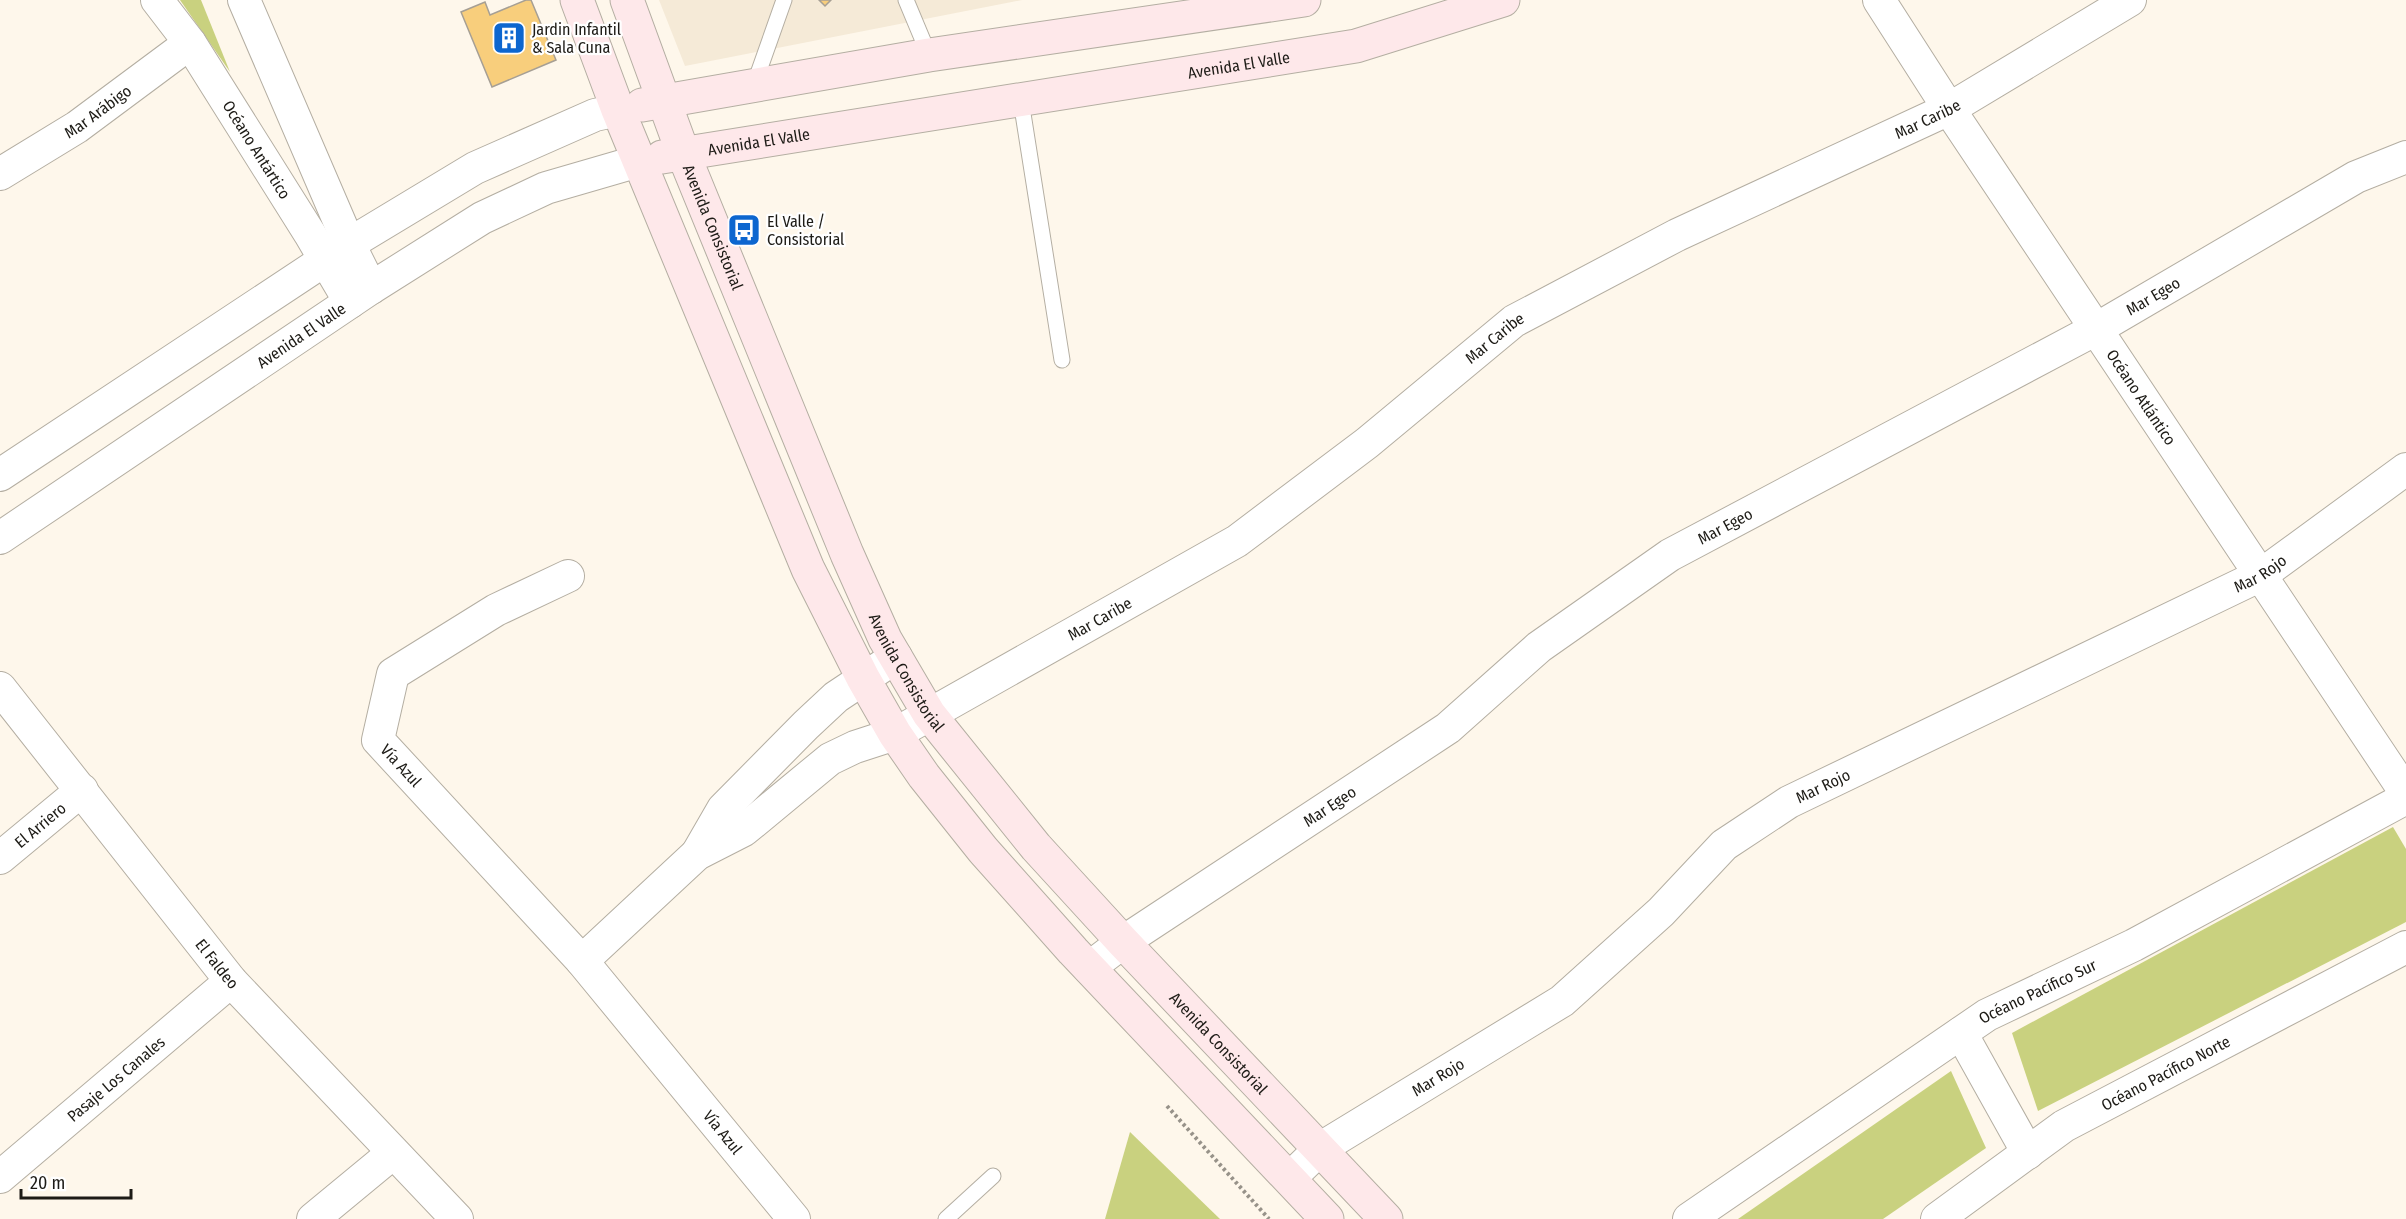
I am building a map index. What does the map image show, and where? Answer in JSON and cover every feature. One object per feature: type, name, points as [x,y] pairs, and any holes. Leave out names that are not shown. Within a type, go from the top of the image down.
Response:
[{"type":"main road","points":[[577,0],[618,110],[808,569],[863,678],[895,734],[924,776],[983,850],[1089,968],[1327,1219]]},
{"type":"main road","name":"Avenida Consistorial","points":[[627,0],[662,101],[847,554],[885,639],[928,714],[1036,847],[1386,1219]]},
{"type":"main road","points":[[618,110],[929,55],[1304,0]]},
{"type":"main road","name":"Avenida El Valle","points":[[639,161],[1356,46],[1503,0]]},
{"type":"street","name":"Océano Antártico","points":[[157,0],[337,251]]},
{"type":"street","name":"Océano Antártico","points":[[244,0],[337,251],[360,295]]},
{"type":"street","name":"Océano Atlántico","points":[[1879,0],[1949,109],[2098,328],[2406,793]]},
{"type":"street","name":"Mar Caribe","points":[[895,734],[1237,541],[1367,443],[1514,321],[1677,235],[1949,109],[2130,0]]},
{"type":"street","name":"Mar Arábigo","points":[[0,174],[77,127],[190,44]]},
{"type":"street","points":[[0,475],[337,251],[475,168],[595,116],[618,110]]},
{"type":"street","name":"Mar Egeo","points":[[1089,968],[1123,942],[1448,728],[1539,647],[1670,555],[2098,328],[2356,177],[2406,157]]},
{"type":"street","name":"Avenida El Valle","points":[[0,538],[360,295],[482,218],[546,188],[639,161]]},
{"type":"street","name":"Mar Rojo","points":[[1290,1178],[1321,1148],[1562,1000],[1661,912],[1724,844],[1788,802],[2261,575],[2406,469]]},
{"type":"street","name":"Vía Azul","points":[[568,576],[496,610],[393,674],[378,740],[582,961],[794,1219]]},
{"type":"street","points":[[697,854],[723,809],[836,697],[896,657]]},
{"type":"street","name":"El Faldeo","points":[[0,688],[231,981],[457,1219]]},
{"type":"street","points":[[582,961],[697,854],[744,830],[830,759],[855,747],[895,734]]},
{"type":"street","name":"El Arriero","points":[[0,858],[82,790]]},
{"type":"street","name":"Océano Pacífico Sur","points":[[1689,1219],[1987,1015],[2134,945],[2406,798]]},
{"type":"street","name":"Océano Pacífico Norte","points":[[1937,1219],[2064,1125],[2406,947]]},
{"type":"street","name":"Pasaje Los Canales","points":[[0,1177],[231,981]]},
{"type":"street","points":[[1961,1034],[2028,1153]]},
{"type":"street","points":[[313,1219],[393,1153]]},
{"type":"lane","points":[[754,86],[784,0]]},
{"type":"lane","points":[[906,0],[929,55]]},
{"type":"lane","points":[[1021,100],[1062,360]]},
{"type":"lane","points":[[946,1219],[993,1176]]},
{"type":"shaded area","points":[[659,0],[1022,0],[685,66]]},
{"type":"green space","points":[[180,0],[201,0],[230,72]]},
{"type":"green space","points":[[2393,827],[2406,849],[2406,922],[2038,1111],[2012,1033]]},
{"type":"green space","points":[[1951,1071],[1986,1148],[1883,1219],[1738,1219]]},
{"type":"green space","points":[[1130,1132],[1220,1219],[1105,1219]]},
{"type":"building","name":"Jardin Infantil & Sala Cuna","points":[[531,0],[556,60],[492,87],[461,12],[485,2],[490,15]]},
{"type":"building","points":[[819,0],[831,0],[825,6]]},
{"type":"place","name":"Jardin Infantil & Sala Cuna","points":[[509,38]]},
{"type":"place","name":"El Valle / Consistorial","points":[[744,230]]}]
